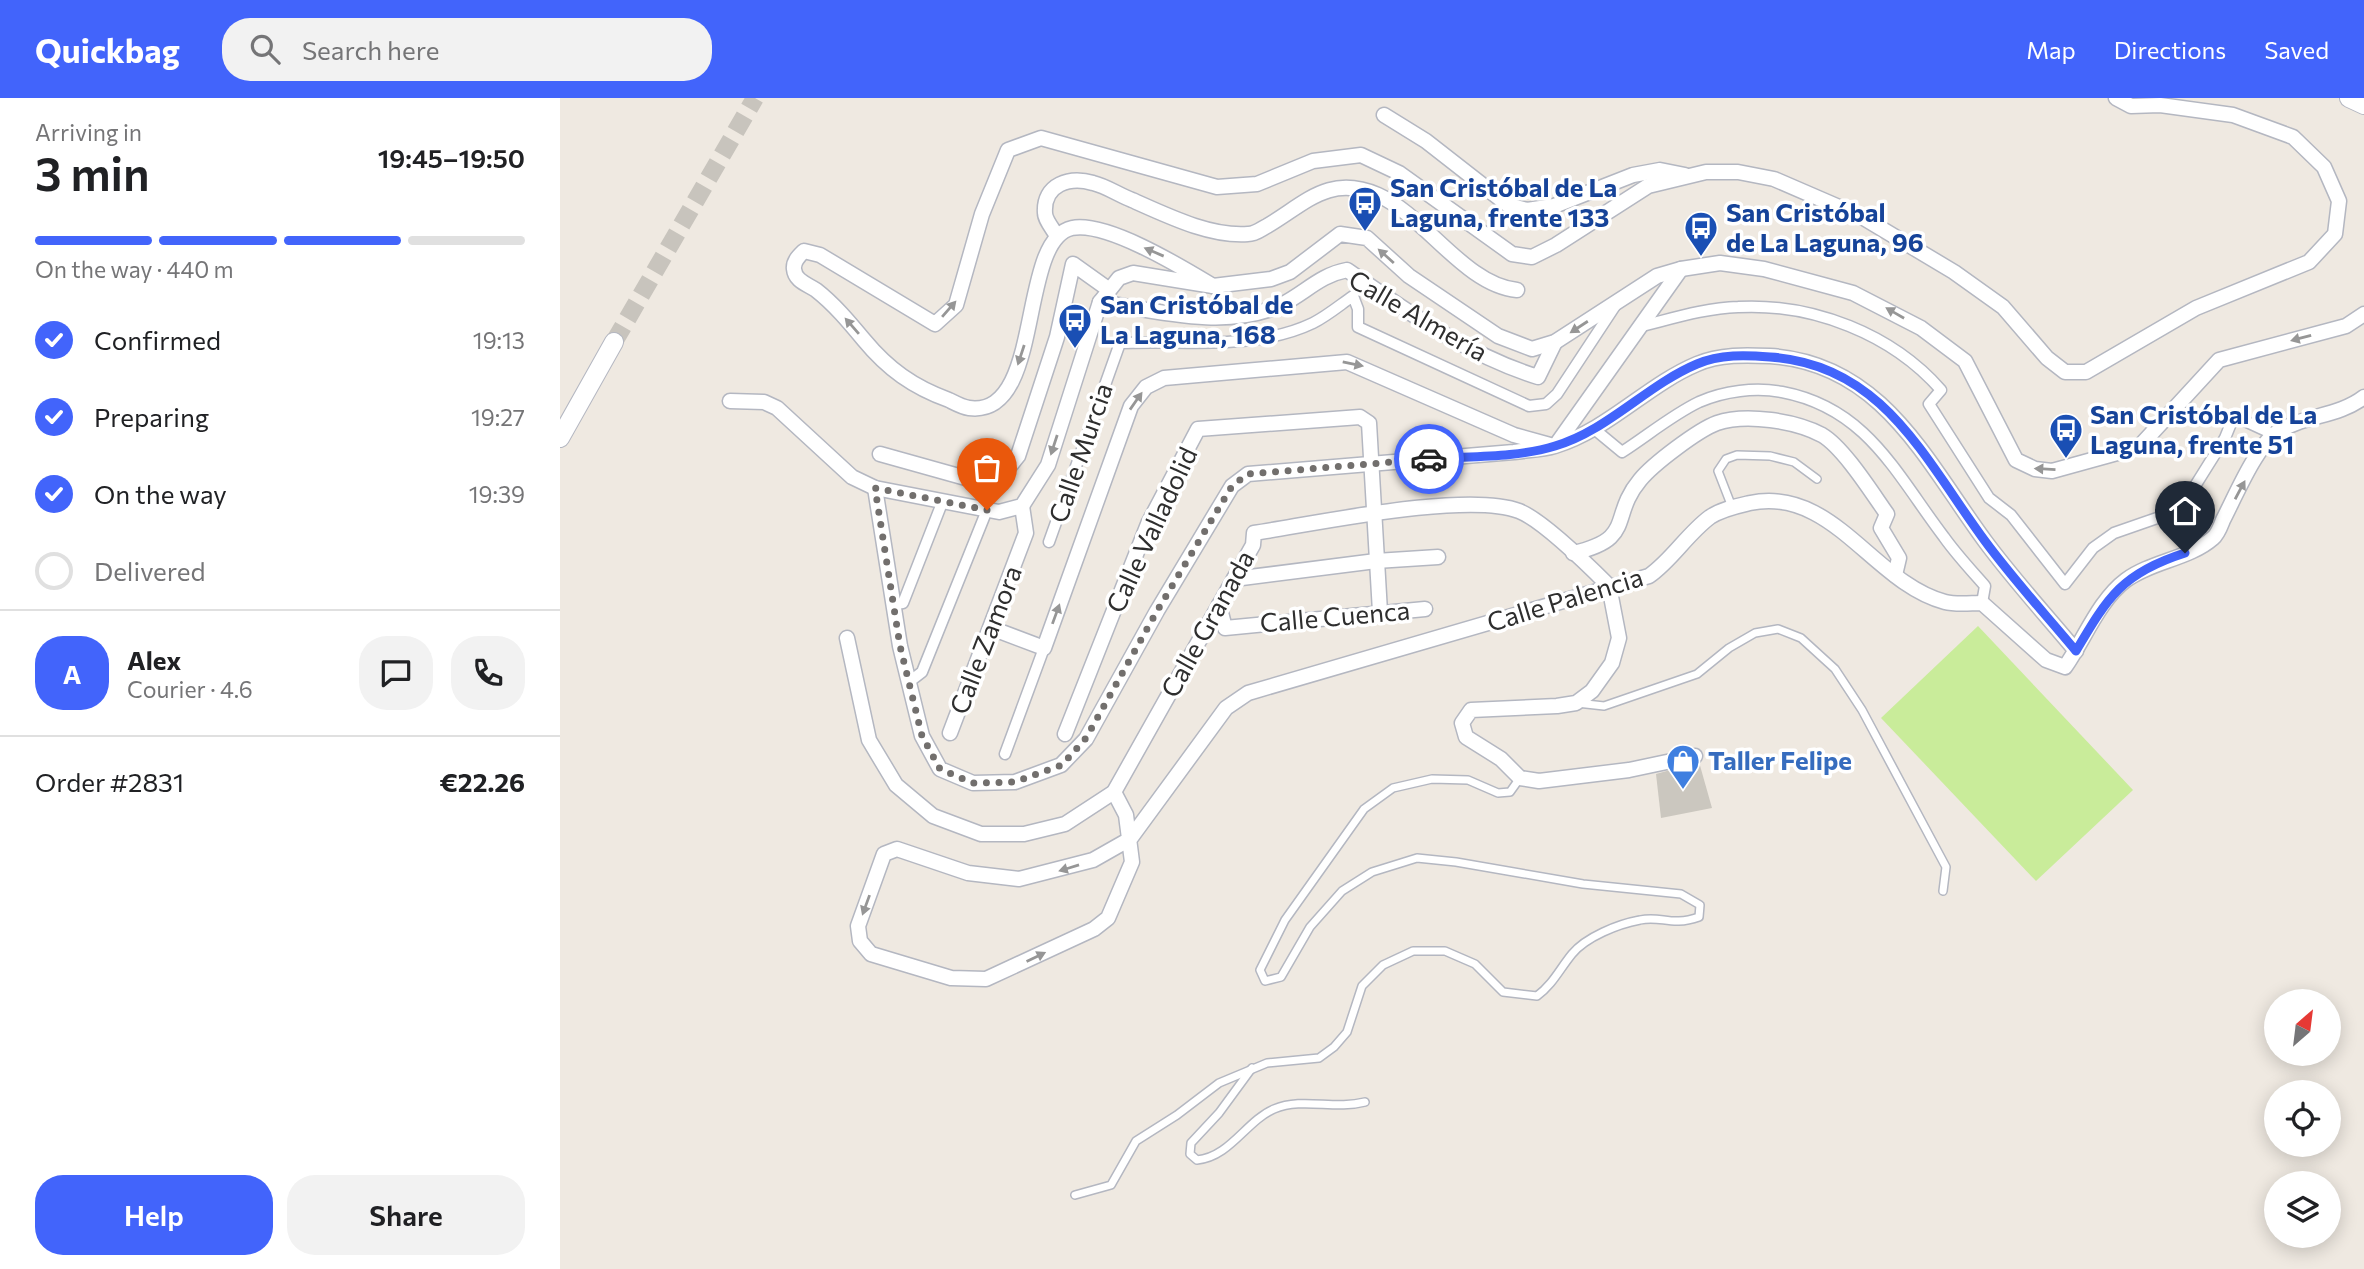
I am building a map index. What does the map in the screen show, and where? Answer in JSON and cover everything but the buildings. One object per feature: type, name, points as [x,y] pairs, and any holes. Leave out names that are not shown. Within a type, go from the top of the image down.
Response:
[{"type":"street","points":[[1213,286],[1160,253],[1104,233],[1073,228],[1058,236],[1048,253],[1020,359],[1004,394],[989,405],[969,408],[921,390],[881,361],[832,305],[798,279],[794,268],[796,259],[804,251],[820,256],[935,324],[956,305],[982,214],[1008,150],[1041,138],[1217,187],[1257,184],[1313,162],[1360,155],[1399,173],[1512,254],[1532,257],[1556,246],[1648,186],[1706,172],[1738,172],[1774,179],[1862,217],[1954,272],[2003,307],[2047,358],[2065,372],[2086,372],[2196,308],[2309,262],[2335,234],[2339,201],[2324,167],[2293,137],[2233,115],[2160,105],[2131,106],[2116,98]]},
{"type":"street","points":[[2350,98],[2364,105]]},
{"type":"street","points":[[1384,115],[1426,141],[1508,205],[1527,211],[1554,206],[1633,175],[1660,170],[1690,176]]},
{"type":"street","points":[[1058,236],[1044,215],[1046,199],[1055,185],[1069,180],[1093,183],[1194,224],[1232,234],[1253,234],[1304,200],[1326,189],[1354,188],[1378,195],[1501,289],[1517,290]]},
{"type":"street","points":[[730,401],[764,402],[777,408],[852,477],[875,488],[999,512],[1022,506],[1048,466],[1100,302],[1119,278],[1133,273],[1213,286],[1270,279],[1290,272],[1340,234],[1356,234],[1367,238],[1409,276],[1498,336],[1532,349],[1555,342],[1657,276],[1720,262],[1764,269],[1853,293],[1921,328],[1965,361],[2016,460],[2035,469],[2052,471],[2139,447],[2219,359],[2346,326],[2364,314]]},
{"type":"street","points":[[880,454],[973,480],[1002,476],[1018,456],[1057,337],[1073,264],[1108,289]]},
{"type":"street","points":[[1556,446],[1681,269]]},
{"type":"street","name":"Calle Almería","points":[[1100,302],[1209,317],[1244,314],[1281,304],[1332,273],[1347,270],[1415,317],[1515,369],[1538,377],[1555,342]]},
{"type":"street","name":"Calle Murcia","points":[[1049,542],[1120,343],[1248,340],[1283,333],[1313,323],[1353,296],[1358,309],[1357,327],[1529,406],[1546,404],[1557,394],[1618,302]]},
{"type":"street","points":[[1638,327],[1738,307],[1775,309],[1817,314],[1895,349],[1920,366],[1941,390],[1929,404],[1989,498],[2011,515],[2065,584],[2093,548],[2114,533],[2180,510],[2225,438],[2234,416],[2273,434]]},
{"type":"street","points":[[560,438],[614,342]]},
{"type":"street","points":[[875,488],[909,682],[922,736],[940,769],[973,783],[1015,782],[1062,765],[1086,738],[1157,611],[1232,486],[1248,474],[1556,446],[1593,428],[1698,363],[1739,355],[1777,357],[1828,367],[1862,388],[1898,420],[1987,544],[2076,651]]},
{"type":"street","points":[[1005,754],[1131,405],[1146,387],[1164,378],[1348,362],[1514,435],[1556,446]]},
{"type":"street","points":[[1593,428],[1622,452],[1699,402],[1744,390],[1773,390],[1809,397],[1833,408],[1878,447],[1945,540],[1985,586],[1982,603],[2046,660],[2065,667],[2101,609],[2125,581],[2158,562],[2185,553],[2214,538],[2259,453],[2273,434],[2297,422],[2355,404],[2364,397]]},
{"type":"street","name":"Calle Valladolid","points":[[1065,734],[1148,524],[1198,429],[1360,417],[1369,423],[1369,463],[1380,612]]},
{"type":"street","points":[[1573,553],[1595,548],[1612,538],[1637,483],[1654,464],[1717,423],[1747,419],[1796,425],[1824,436],[1863,478],[1886,514],[1881,528],[1899,558],[1895,575]]},
{"type":"street","name":"Calle Palencia","points":[[1129,839],[1226,708],[1248,693],[1649,576],[1668,563],[1710,517],[1732,507],[1765,500],[1797,505],[1825,518],[1895,575],[1946,603],[1982,603]]},
{"type":"street","points":[[895,604],[903,603],[942,503]]},
{"type":"street","name":"Calle Granada","points":[[847,638],[870,740],[896,785],[933,816],[981,834],[1024,834],[1065,824],[1114,792],[1253,545],[1254,533],[1461,505],[1498,505],[1522,512],[1609,586]]},
{"type":"street","name":"Calle Zamora","points":[[950,733],[1026,533],[1022,506]]},
{"type":"street","points":[[909,682],[922,672],[987,510]]},
{"type":"street","points":[[1234,579],[1376,561],[1438,557]]},
{"type":"street","points":[[1609,586],[1619,638],[1612,663],[1592,691],[1576,703],[1471,710],[1462,723],[1466,737],[1501,759],[1520,778],[1539,781],[1629,770],[1695,756]]},
{"type":"street","name":"Calle Cuenca","points":[[1219,605],[1225,628],[1426,609]]},
{"type":"street","points":[[991,628],[1044,648]]},
{"type":"street","points":[[1114,792],[1126,815],[1132,862],[1108,918],[1094,929],[986,979],[951,978],[872,954],[860,941],[858,926],[884,854],[897,849],[968,873],[1020,879],[1093,860],[1129,839]]},
{"type":"lane","points":[[1732,507],[1718,471],[1726,459],[1737,455],[1770,456],[1794,462],[1817,479]]},
{"type":"lane","points":[[1576,703],[1604,706],[1698,674],[1729,648],[1755,633],[1779,629],[1801,638],[1835,669],[1862,710],[1946,867],[1943,891]]},
{"type":"lane","points":[[1074,1195],[1111,1185],[1136,1141],[1177,1115],[1219,1083],[1252,1067],[1319,1058],[1334,1047],[1347,1032],[1363,986],[1383,965],[1413,951],[1445,951],[1475,964],[1503,992],[1522,997],[1536,996],[1552,985],[1573,952],[1603,933],[1642,919],[1681,924],[1699,917],[1700,905],[1681,894],[1583,884],[1417,858],[1372,872],[1342,891],[1310,927],[1281,977],[1265,981],[1260,970],[1285,920],[1364,809],[1393,788],[1433,779],[1468,780],[1498,793],[1510,792],[1520,778]]},
{"type":"lane","points":[[1252,1067],[1219,1113],[1191,1143],[1190,1154],[1197,1160],[1205,1159],[1237,1140],[1269,1111],[1290,1102],[1346,1107],[1365,1102]]},
{"type":"green space","points":[[1978,626],[2133,790],[2036,881],[1881,718]]},
{"type":"tunnel","points":[[614,342],[755,98]]},
{"type":"way so far","points":[[987,510],[875,488],[900,646],[922,736],[940,769],[973,783],[1015,782],[1062,765],[1086,738],[1157,611],[1232,486],[1248,474],[1429,459]]},
{"type":"place","name":"San Cristóbal de La Laguna, frente 133","points":[[1365,233]]},
{"type":"place","name":"San Cristóbal de La Laguna, 96","points":[[1701,258]]},
{"type":"place","name":"San Cristóbal de La Laguna, 168","points":[[1075,350]]},
{"type":"place","name":"San Cristóbal de La Laguna, frente 51","points":[[2066,460]]},
{"type":"place","name":"Taller Felipe","points":[[1683,791]]},
{"type":"route","points":[[1429,459],[1556,446],[1593,428],[1658,385],[1698,363],[1739,355],[1777,357],[1828,367],[1862,388],[1898,420],[1987,544],[2076,651],[2101,609],[2125,581],[2158,562],[2185,553]]}]
